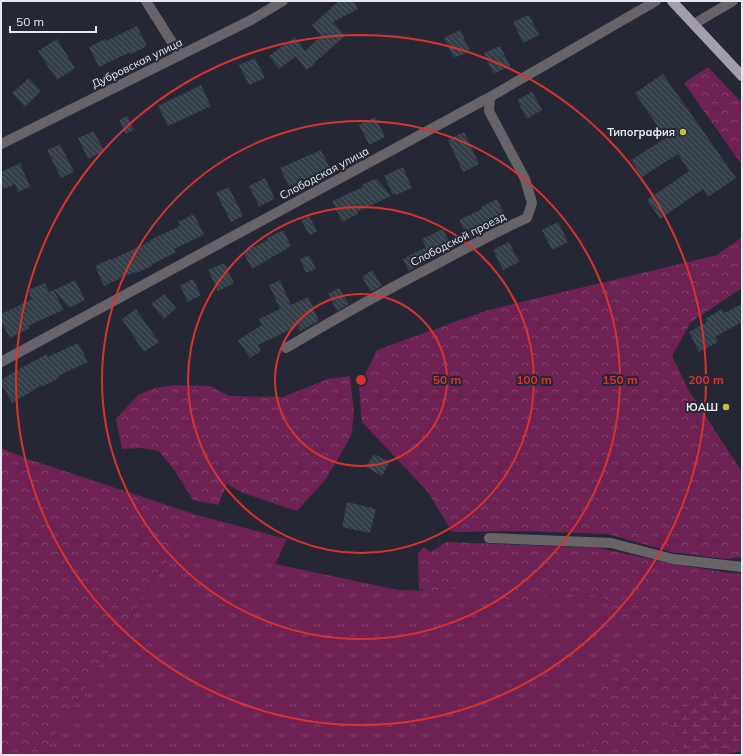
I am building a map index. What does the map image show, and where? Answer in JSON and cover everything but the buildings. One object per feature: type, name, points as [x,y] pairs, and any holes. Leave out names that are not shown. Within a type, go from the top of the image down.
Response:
[{"type":"main road","points":[[672,1],[742,76]]},
{"type":"street","points":[[146,1],[180,55]]},
{"type":"street","name":"Дубровская улица","points":[[1,144],[251,20],[283,1]]},
{"type":"street","name":"Слободская улица","points":[[1,362],[490,97],[656,1]]},
{"type":"street","points":[[694,24],[733,1]]},
{"type":"street","name":"Слободской проезд","points":[[286,348],[378,295],[527,218],[532,203],[525,179],[490,111],[490,97]]},
{"type":"street","points":[[489,538],[611,543],[674,559],[742,567]]},
{"type":"green space","points":[[708,67],[742,103],[742,165],[684,83]]},
{"type":"green space","points":[[742,237],[742,288],[691,322],[672,356],[688,389],[742,472],[742,557],[725,559],[671,552],[608,534],[523,531],[452,532],[428,492],[362,422],[359,387],[377,350],[488,310],[717,255]]},
{"type":"green space","points":[[350,376],[354,413],[351,436],[326,479],[297,511],[243,493],[227,484],[218,505],[193,500],[174,470],[159,451],[141,448],[122,449],[116,419],[138,395],[154,388],[175,385],[210,386],[229,396],[283,397],[328,379]]},
{"type":"green space","points":[[1,448],[25,458],[197,515],[42,755],[1,755]]},
{"type":"green space","points":[[197,515],[287,539],[275,564],[398,590],[432,591],[483,586],[503,599],[517,602],[572,593],[602,596],[624,628],[678,627],[643,657],[586,730],[587,755],[42,755]]},
{"type":"green space","points":[[447,542],[599,548],[673,564],[742,574],[742,699],[733,690],[710,695],[688,706],[695,753],[709,755],[587,755],[586,730],[613,657],[643,657],[677,627],[624,628],[602,596],[571,593],[517,602],[503,599],[483,586],[432,591],[419,590],[418,553],[424,547],[430,552]]},
{"type":"green space","points":[[733,690],[742,699],[742,751],[724,755],[709,755],[695,753],[684,748],[670,730],[671,718],[676,707],[688,706],[710,695]]},
{"type":"place","name":"Типография","points":[[683,132]]},
{"type":"place","name":"ЮАШ","points":[[726,407]]}]
